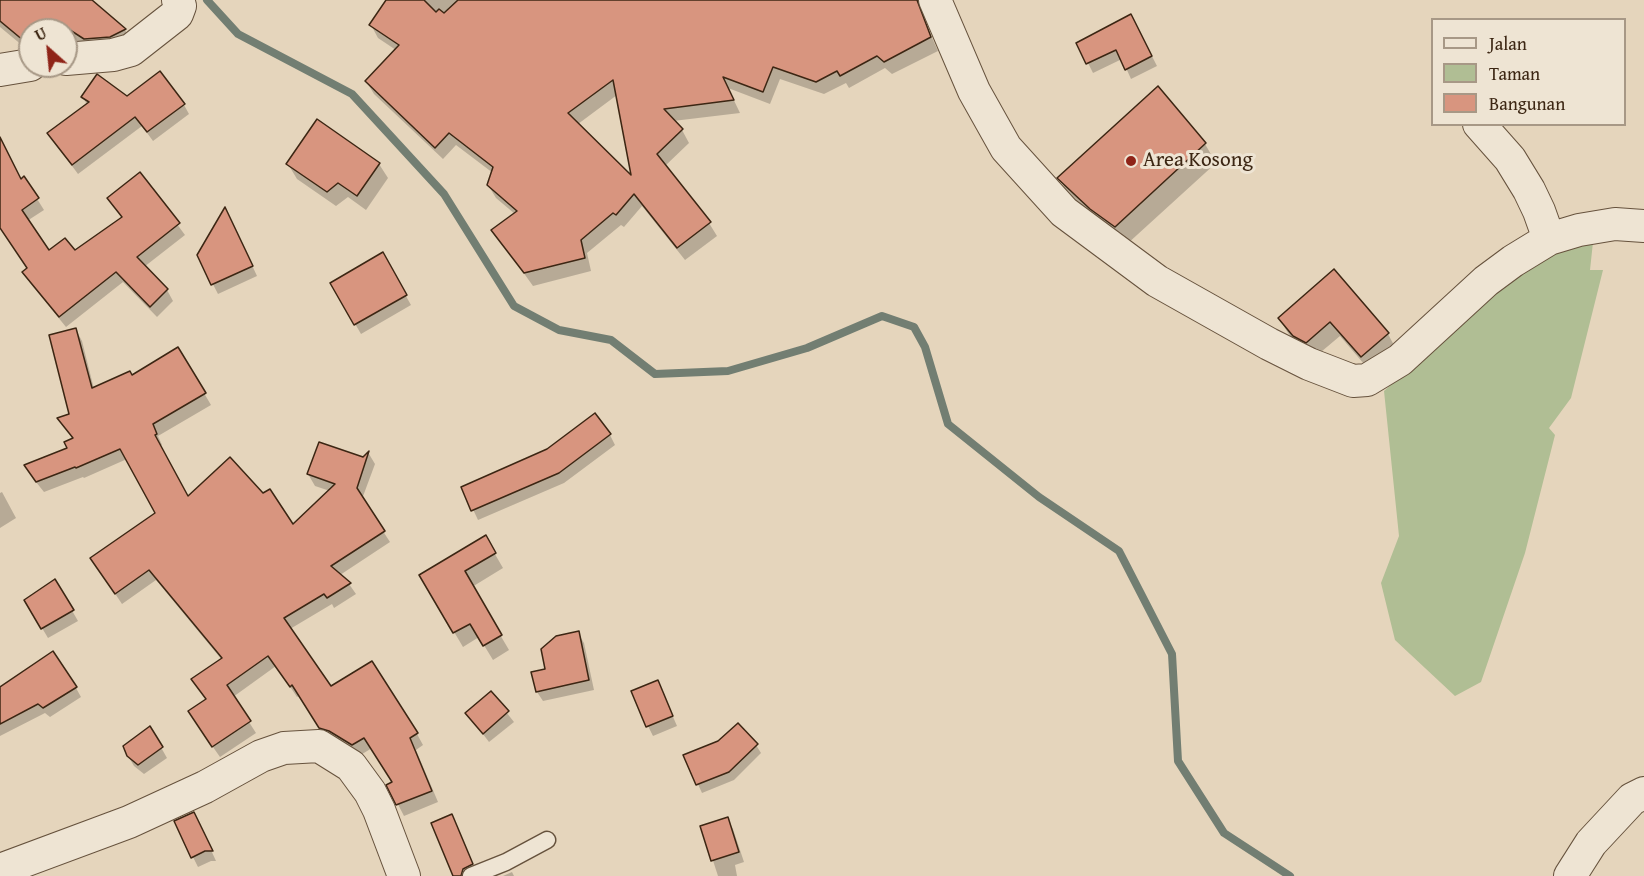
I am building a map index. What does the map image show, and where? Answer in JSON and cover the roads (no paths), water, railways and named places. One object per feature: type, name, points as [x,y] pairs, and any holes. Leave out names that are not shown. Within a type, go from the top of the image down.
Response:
[{"type":"street","points":[[78,58],[113,55],[130,50],[177,14],[180,6],[178,0]]},
{"type":"street","points":[[935,0],[974,91],[1006,148],[1064,212],[1157,281],[1269,344],[1353,381],[1367,380],[1400,360],[1486,281],[1549,239],[1579,230],[1615,224],[1644,226]]},
{"type":"street","points":[[0,70],[18,67]]},
{"type":"street","points":[[1481,126],[1510,159],[1529,190],[1549,239]]},
{"type":"street","points":[[0,870],[129,822],[205,787],[261,756],[284,748],[320,746],[351,766],[370,792],[404,876]]},
{"type":"street","points":[[1570,876],[1591,843],[1632,799],[1644,793]]},
{"type":"lane","points":[[471,876],[506,862],[547,840]]},
{"type":"waterway","points":[[207,0],[238,34],[352,94],[444,194],[514,306],[559,330],[611,340],[655,374],[728,371],[807,348],[882,316],[914,327],[925,347],[948,424],[1039,497],[1119,551],[1172,654],[1178,761],[1224,833],[1290,876]]},
{"type":"place","name":"Area Kosong","points":[[1131,161]]}]
